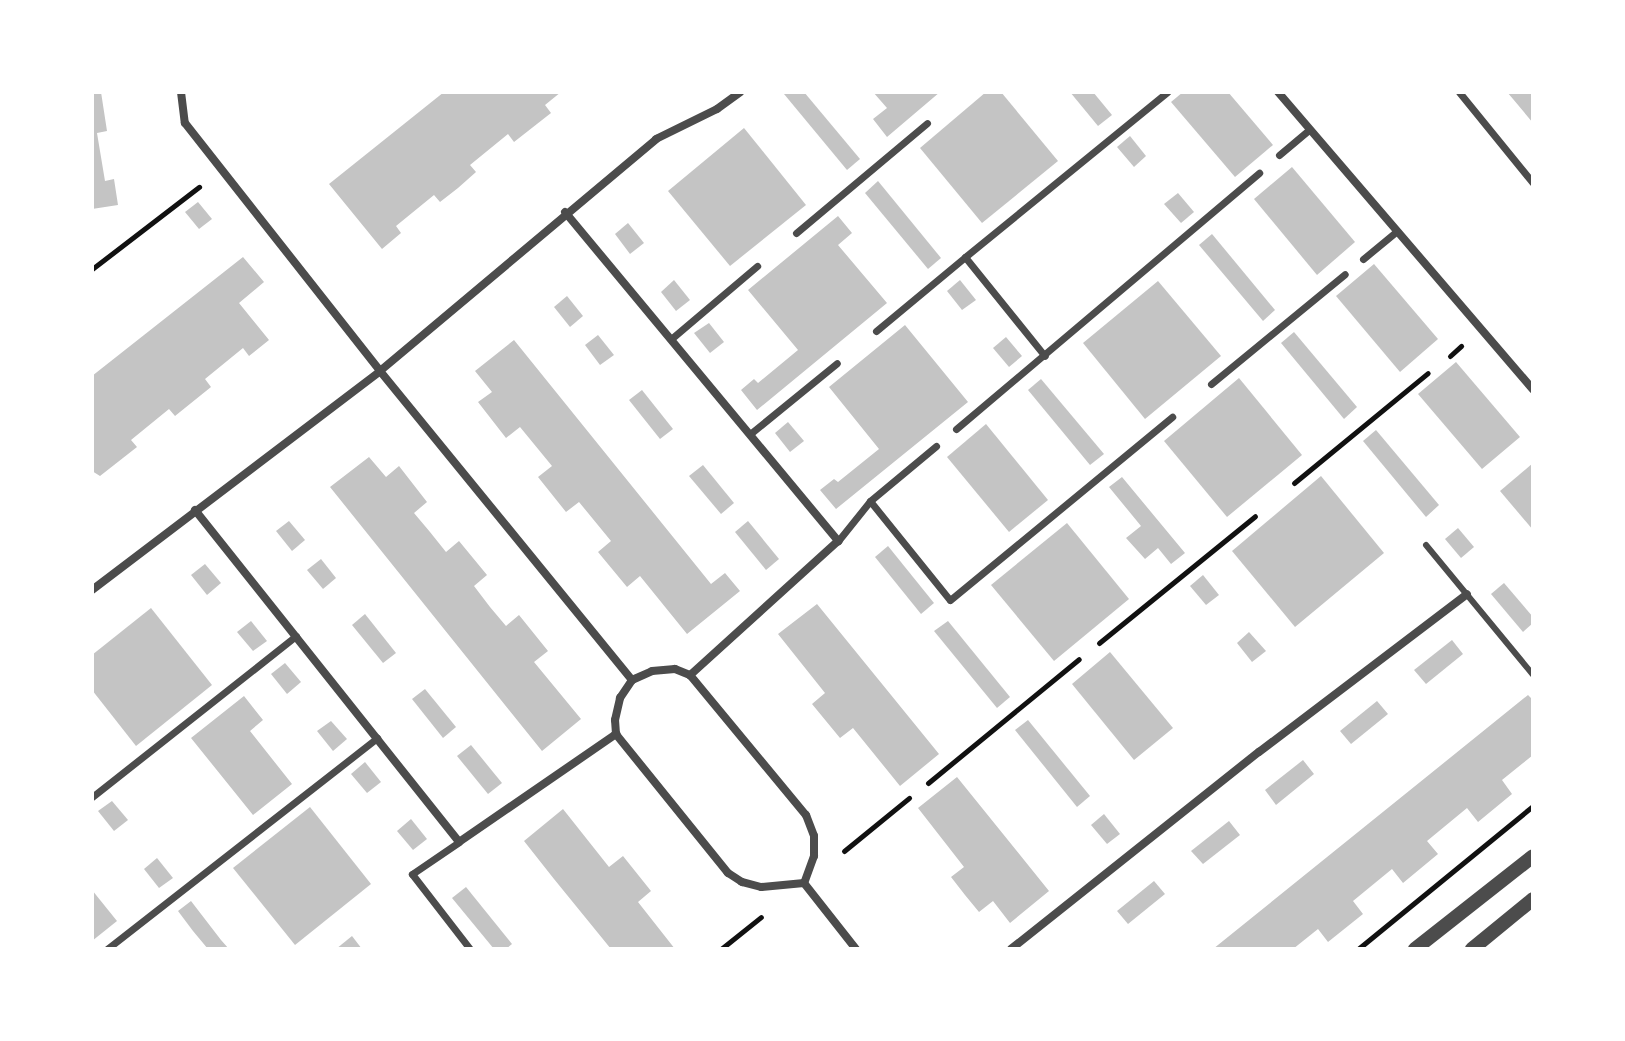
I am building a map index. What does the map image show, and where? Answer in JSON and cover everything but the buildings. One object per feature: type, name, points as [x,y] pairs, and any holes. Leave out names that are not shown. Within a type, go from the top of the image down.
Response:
[{"type":"street","points":[[181,92],[185,123],[380,371],[632,680]]},
{"type":"street","points":[[92,590],[380,371],[565,212],[656,139],[717,109],[740,92]]},
{"type":"street","points":[[876,331],[1167,92]]},
{"type":"street","points":[[1278,92],[1533,390]]},
{"type":"street","points":[[1459,92],[1533,183]]},
{"type":"street","points":[[796,233],[927,123]]},
{"type":"street","points":[[1279,155],[1310,129]]},
{"type":"street","points":[[956,429],[1259,173]]},
{"type":"street","points":[[565,212],[838,541]]},
{"type":"street","points":[[1363,259],[1397,231]]},
{"type":"street","points":[[965,257],[1045,356]]},
{"type":"street","points":[[671,339],[757,266]]},
{"type":"street","points":[[1211,384],[1345,274]]},
{"type":"street","points":[[750,434],[837,363]]},
{"type":"street","points":[[870,501],[950,600],[1172,417]]},
{"type":"street","points":[[690,675],[838,541],[870,501],[936,446]]},
{"type":"street","points":[[195,510],[459,842]]},
{"type":"street","points":[[1011,949],[1259,752],[1467,594]]},
{"type":"street","points":[[92,797],[296,636]]},
{"type":"street","points":[[675,669],[690,675],[806,815],[814,836],[814,856],[804,883],[761,887],[742,882],[728,873],[616,734],[615,720],[620,698],[632,680],[652,671],[675,669]]},
{"type":"street","points":[[470,949],[412,874],[616,734]]},
{"type":"street","points":[[107,949],[377,738]]},
{"type":"street","points":[[1415,949],[1533,856]]},
{"type":"street","points":[[804,883],[856,949]]},
{"type":"street","points":[[1472,949],[1533,899]]},
{"type":"lane","points":[[1426,545],[1533,675]]},
{"type":"path","points":[[92,269],[222,169]]},
{"type":"path","points":[[1294,483],[1428,373]]},
{"type":"path","points":[[1099,643],[1255,516]]},
{"type":"path","points":[[928,783],[1079,659]]},
{"type":"path","points":[[1358,949],[1533,806]]}]
